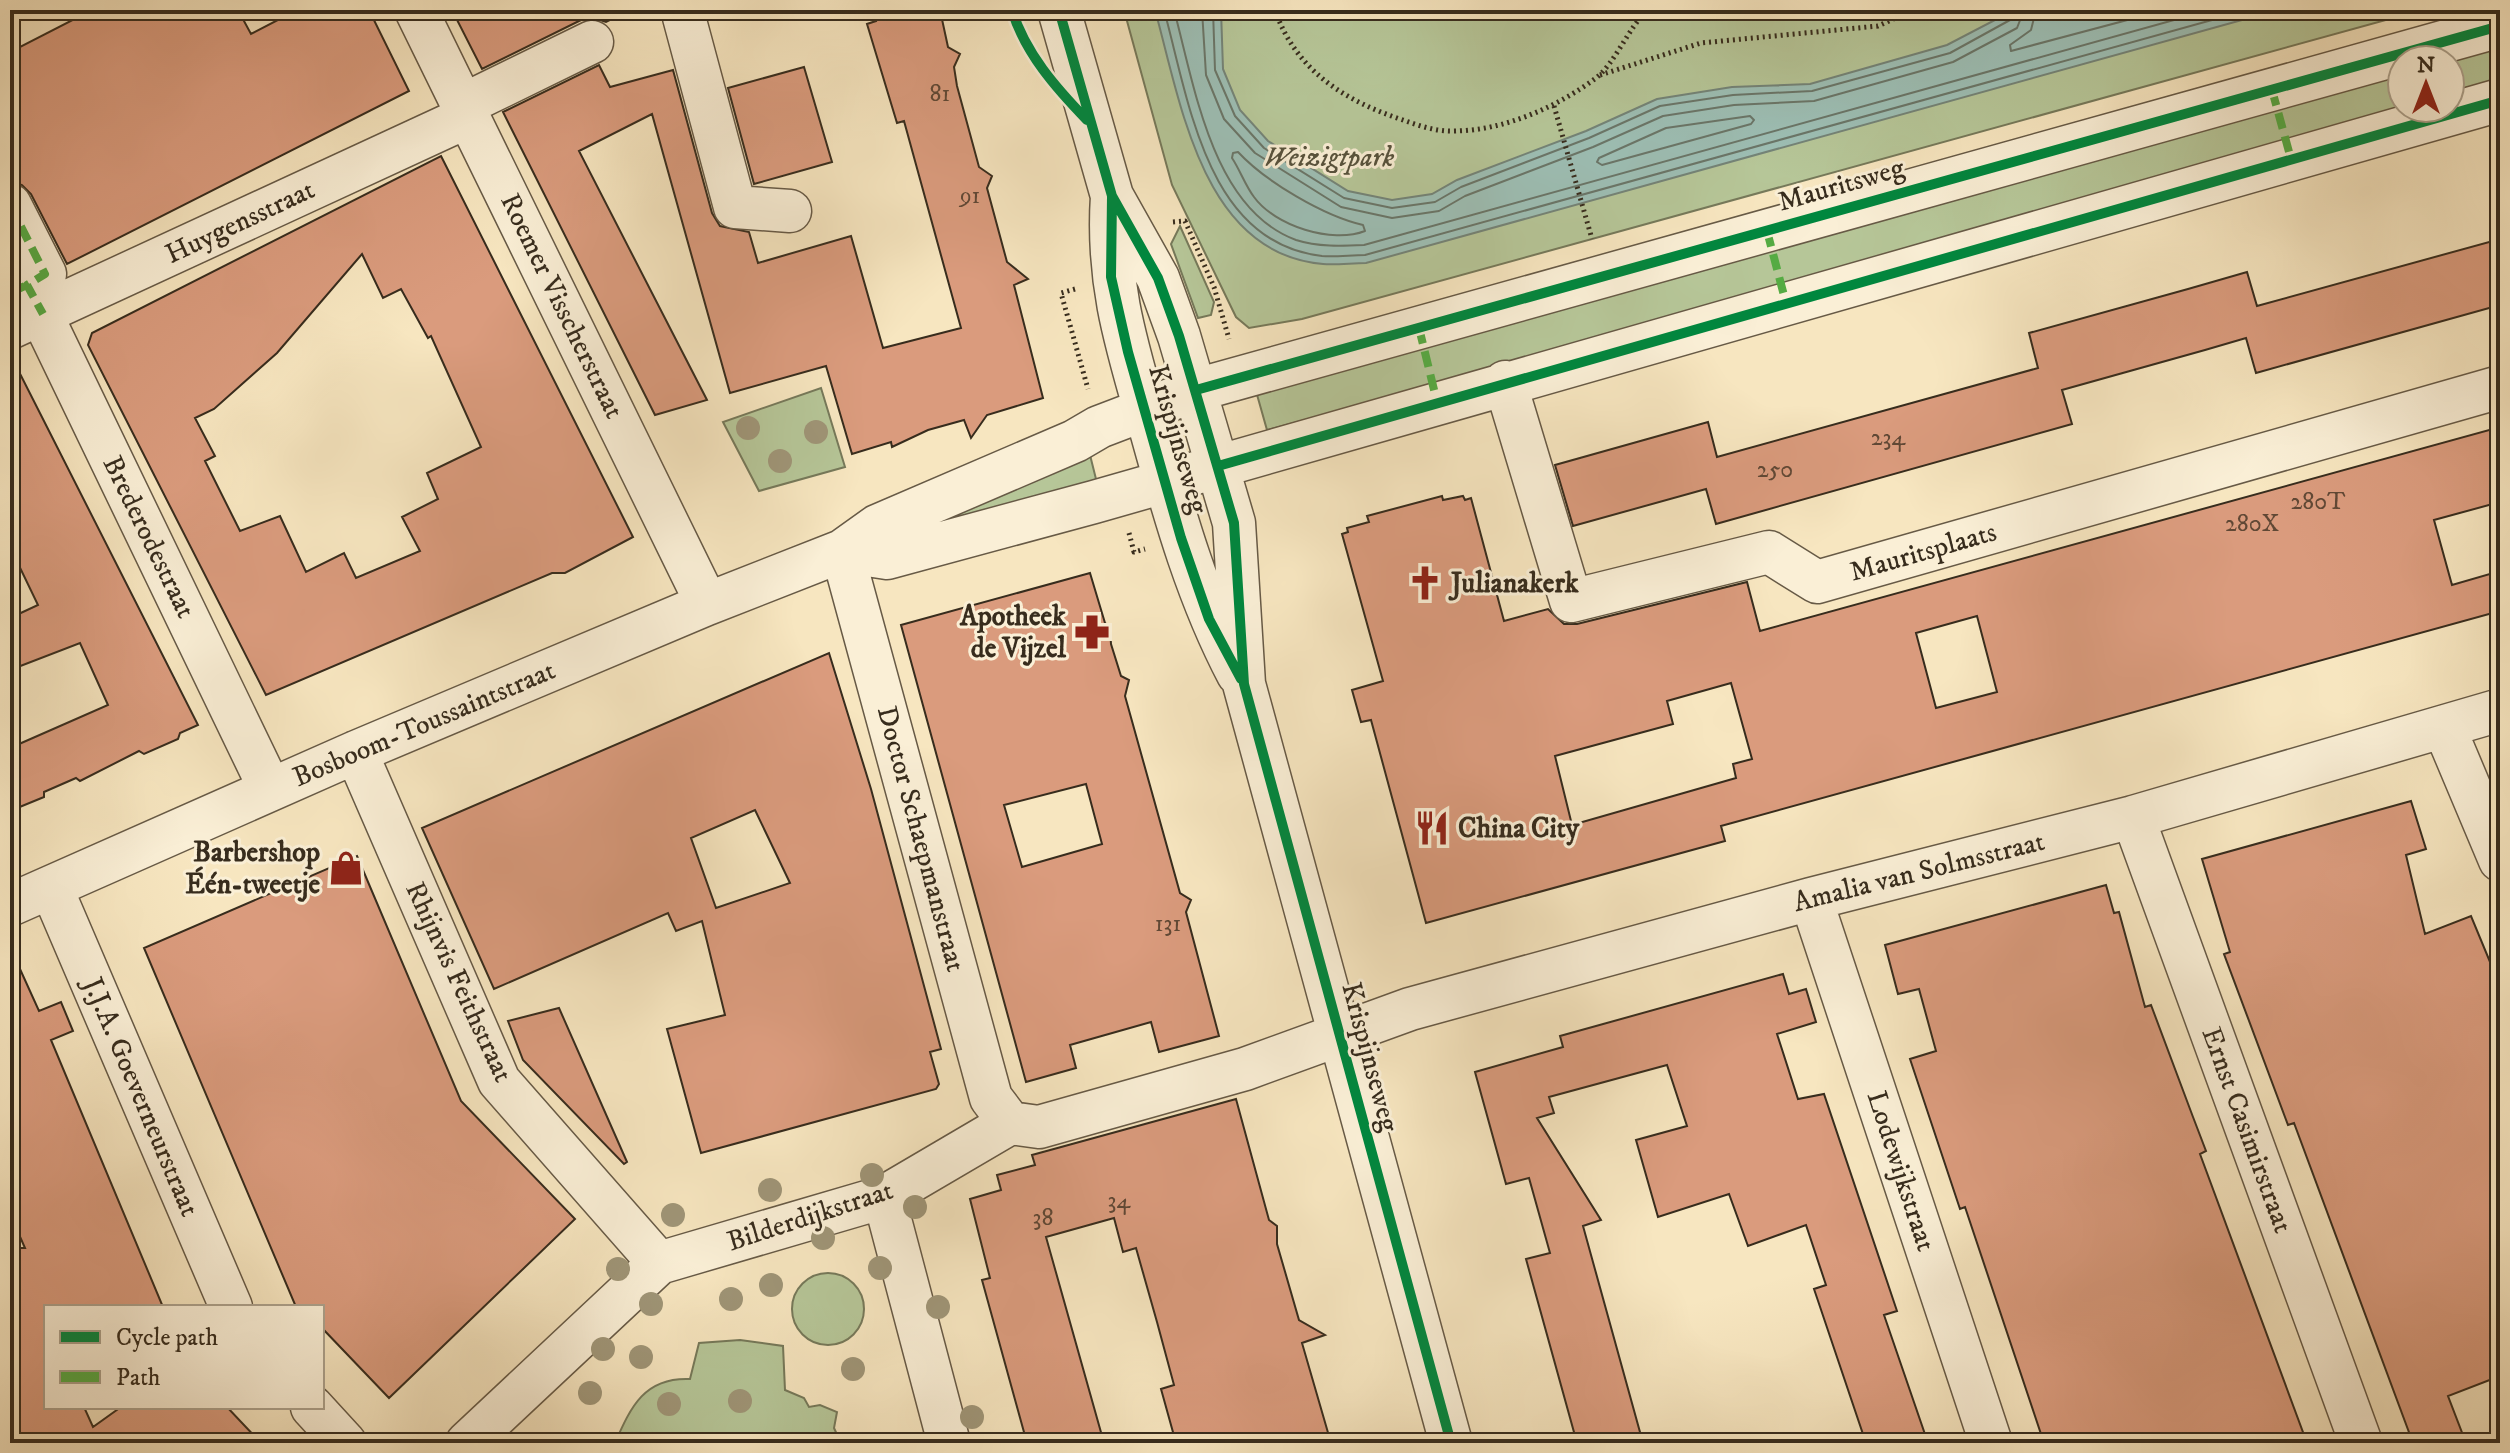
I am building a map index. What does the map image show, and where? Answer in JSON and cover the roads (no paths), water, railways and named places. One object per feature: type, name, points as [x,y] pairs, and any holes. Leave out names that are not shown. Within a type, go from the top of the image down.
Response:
[{"type":"street","name":"Roemer Visscherstraat","points":[[416,10],[707,604]]},
{"type":"street","name":"Krispijnseweg","points":[[1059,10],[1112,196],[1158,278],[1218,466],[1237,537],[1244,684],[1451,1443]]},
{"type":"street","points":[[684,17],[735,207],[790,211]]},
{"type":"street","name":"Mauritsweg","points":[[1196,390],[2500,26]]},
{"type":"street","name":"Huygensstraat","points":[[22,305],[466,110],[592,42]]},
{"type":"street","points":[[842,551],[887,558],[2500,100]]},
{"type":"street","name":"Krispijnseweg","points":[[1112,196],[1111,277],[1144,409],[1209,619],[1244,684]]},
{"type":"street","points":[[10,205],[45,274],[22,305]]},
{"type":"street","name":"Brederodestraat","points":[[22,305],[270,789]]},
{"type":"street","name":"Mauritsplaats","points":[[1505,382],[1571,601],[1769,552],[1817,582],[2500,387]]},
{"type":"street","name":"Bosboom-Toussaintstraat","points":[[10,905],[356,752],[707,604],[842,551],[877,526],[1144,409],[1196,390]]},
{"type":"street","name":"Doctor Schaepmanstraat","points":[[842,551],[991,1098],[1010,1123]]},
{"type":"street","name":"Amalia van Solmsstraat","points":[[1339,1036],[1410,1009],[1811,899],[2133,817],[2500,710]]},
{"type":"street","points":[[2444,727],[2500,860]]},
{"type":"street","name":"Rhijnvis Feithstraat","points":[[356,752],[499,1081],[659,1263]]},
{"type":"street","name":"Ernst Casimirstraat","points":[[2133,817],[2361,1443]]},
{"type":"street","name":"J.J.A. Goeverneurstraat","points":[[51,887],[230,1305]]},
{"type":"street","name":"Lodewijkstraat","points":[[1811,899],[1991,1443]]},
{"type":"street","points":[[1010,1123],[1039,1127],[1245,1069],[1339,1036]]},
{"type":"street","name":"Bilderdijkstraat","points":[[467,1443],[659,1263],[884,1197],[1010,1123]]},
{"type":"street","points":[[884,1197],[949,1443]]},
{"type":"street","points":[[314,1409],[345,1443]]},
{"type":"water","points":[[1155,10],[1221,10],[1223,69],[1240,110],[1268,141],[1348,191],[1392,200],[1432,194],[1457,180],[1586,131],[1657,99],[1732,87],[1810,84],[1947,45],[2014,10],[2278,10],[1366,263],[1323,264],[1282,254],[1249,233],[1224,204],[1203,168],[1188,129]]},
{"type":"place","name":"Julianakerk","points":[[1425,583]]},
{"type":"place","name":"Apotheek de Vijzel","points":[[1092,632]]},
{"type":"place","name":"China City","points":[[1432,828]]},
{"type":"place","name":"Barbershop Één-tweetje","points":[[346,868]]},
{"type":"park label","name":"Weizigtpark","points":[[1329,157]]}]
